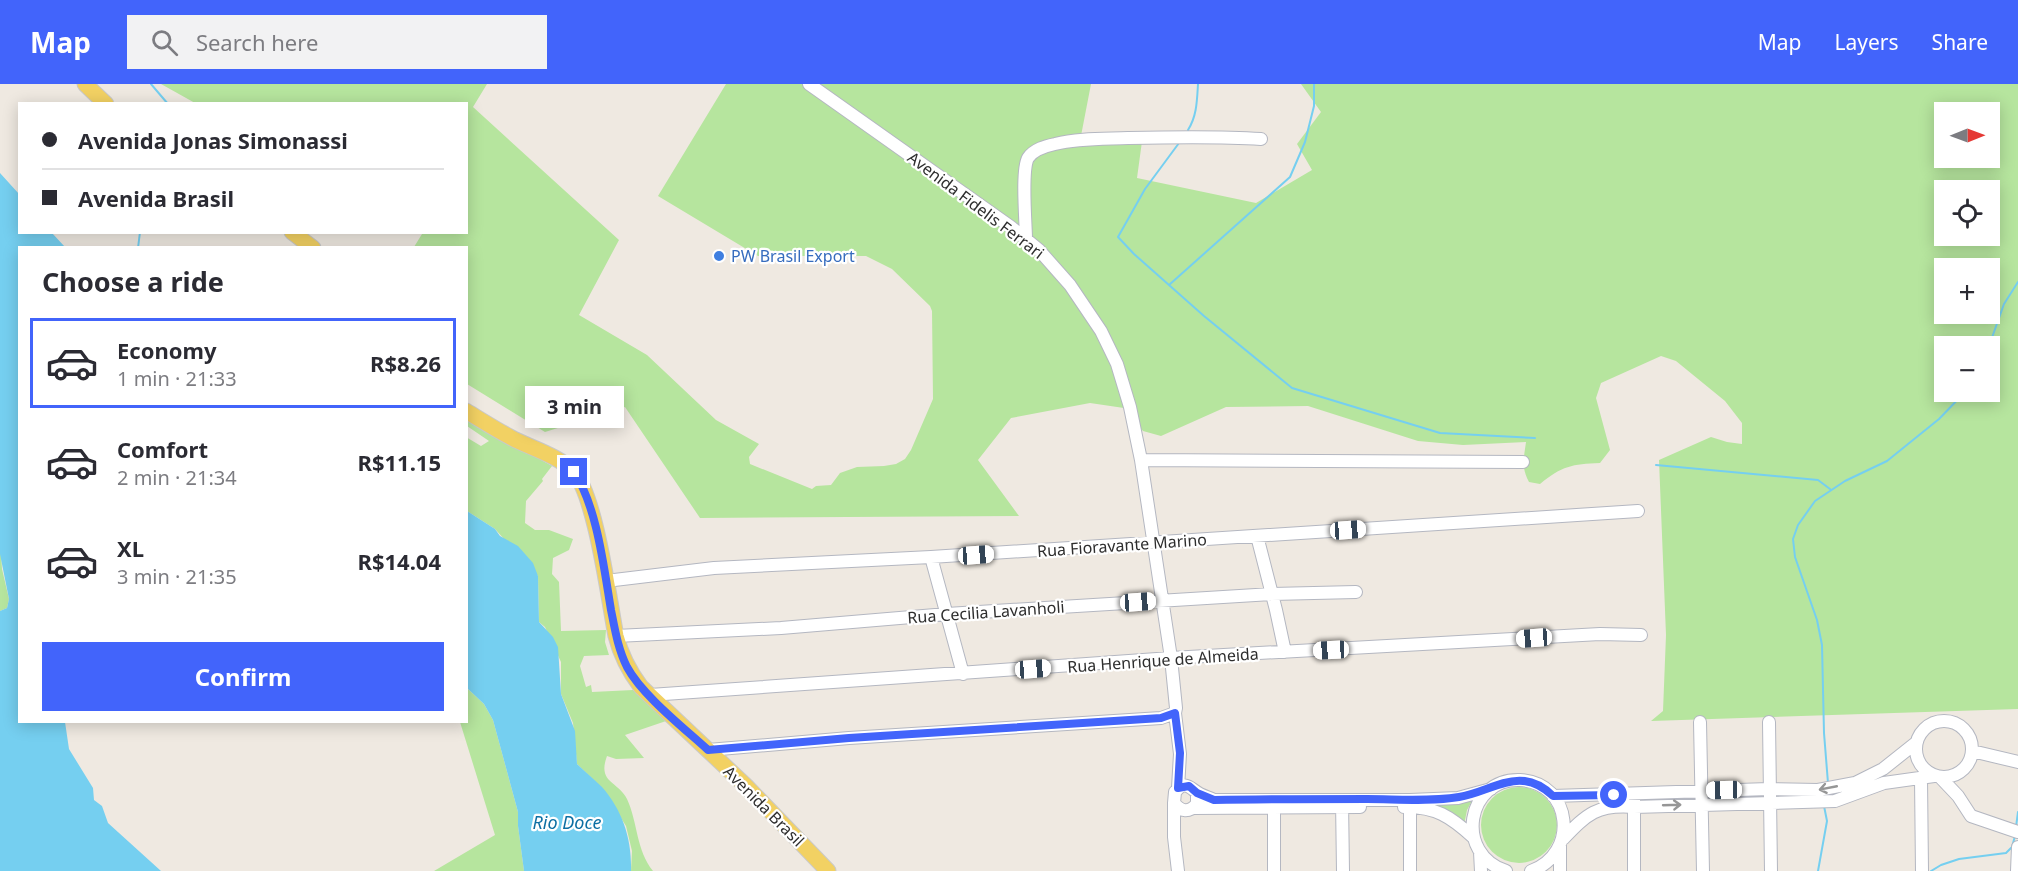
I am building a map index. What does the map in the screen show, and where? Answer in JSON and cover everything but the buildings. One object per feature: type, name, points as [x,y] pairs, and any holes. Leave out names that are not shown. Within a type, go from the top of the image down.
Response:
[{"type":"main road","points":[[85,84],[104,102]]},
{"type":"main road","points":[[295,234],[310,246]]},
{"type":"main road","name":"Avenida Brasil","points":[[468,412],[509,437],[544,453],[574,472],[590,510],[616,636],[631,674],[746,786],[828,871]]},
{"type":"street","name":"Avenida Fidelis Ferrari","points":[[809,84],[1039,250],[1070,285],[1101,331],[1123,384],[1140,460],[1172,658],[1180,753],[1178,788]]},
{"type":"street","points":[[1026,240],[1024,174],[1027,159],[1034,151],[1073,140],[1197,136],[1261,139]]},
{"type":"street","points":[[1140,460],[1523,462]]},
{"type":"street","name":"Rua Fioravante Marino","points":[[606,581],[714,568],[1257,537],[1638,511]]},
{"type":"street","points":[[1257,537],[1285,652]]},
{"type":"street","points":[[931,557],[963,674]]},
{"type":"street","name":"Rua Cecilia Lavanholi","points":[[616,636],[781,628],[1162,600],[1356,592]]},
{"type":"street","name":"Rua Henrique de Almeida","points":[[650,695],[1172,658],[1600,633],[1641,634]]},
{"type":"street","points":[[708,750],[849,738],[1161,718],[1176,711]]},
{"type":"street","points":[[1532,871],[1551,859],[1561,842],[1588,814],[1602,808],[1634,800],[1700,791],[1818,790],[1855,783],[1883,769],[1917,742],[1926,727],[1937,722],[1949,721],[1959,726],[1968,734],[1972,751],[1969,762],[1962,771],[1951,777],[1921,777],[1884,783],[1835,801],[1701,804],[1634,800],[1553,796]]},
{"type":"street","points":[[1700,722],[1703,871]]},
{"type":"street","points":[[1768,722],[1771,871]]},
{"type":"street","points":[[1917,742],[1916,754],[1920,765],[1937,776],[1958,796],[1971,816],[2018,832]]},
{"type":"street","points":[[1972,751],[2018,762]]},
{"type":"street","points":[[1958,796],[1962,771]]},
{"type":"street","points":[[1921,777],[1922,871]]},
{"type":"street","points":[[1178,871],[1173,826],[1173,797],[1178,788],[1189,786],[1197,793],[1214,800],[1274,803],[1410,803],[1458,798],[1491,789],[1504,782],[1527,781],[1541,786],[1553,796],[1563,816],[1560,871]]},
{"type":"street","points":[[1481,871],[1472,822],[1476,807],[1491,789]]},
{"type":"street","points":[[1176,850],[1181,826],[1190,809],[1197,804],[1197,793]]},
{"type":"street","points":[[1634,800],[1634,871]]},
{"type":"street","points":[[1174,803],[1182,810],[1274,803]]},
{"type":"street","points":[[1274,803],[1274,871]]},
{"type":"street","points":[[1342,803],[1343,871]]},
{"type":"street","points":[[1410,803],[1449,817],[1473,837]]},
{"type":"street","points":[[1410,803],[1410,871]]},
{"type":"street","points":[[2017,871],[2018,847]]},
{"type":"street","points":[[1479,852],[1497,870]]},
{"type":"green space","points":[[161,84],[487,84],[473,107],[619,240],[579,315],[647,355],[716,420],[759,444],[749,457],[750,464],[812,489],[816,486],[831,485],[840,473],[857,467],[896,464],[905,459],[933,399],[932,311],[930,306],[892,269],[866,256],[758,256],[658,196],[726,84],[1091,84],[1080,141],[1143,134],[1137,178],[1256,203],[1312,170],[1297,144],[1321,112],[1301,84],[2018,84],[2018,709],[1651,721],[1663,711],[1666,635],[1659,460],[1711,437],[1742,444],[1742,423],[1725,401],[1676,361],[1661,356],[1601,383],[1596,398],[1610,450],[1600,463],[1568,467],[1540,484],[1529,482],[1526,477],[1524,462],[1526,442],[1463,445],[1418,441],[1308,406],[1226,407],[1161,436],[1143,431],[1124,408],[1090,403],[1011,418],[978,460],[1019,516],[700,518],[625,407],[545,432],[468,385],[468,246],[415,246],[422,234],[468,234],[468,102],[193,102]]},
{"type":"green space","points":[[468,419],[552,466],[526,501],[525,523],[535,530],[549,530],[573,539],[569,550],[553,558],[552,574],[559,582],[561,631],[606,630],[605,642],[609,655],[584,656],[580,666],[586,687],[591,685],[592,692],[633,690],[669,720],[625,735],[644,758],[616,759],[607,756],[605,765],[607,777],[627,799],[643,854],[653,871],[631,871],[632,851],[626,826],[602,788],[577,764],[573,723],[561,694],[561,662],[545,627],[539,622],[538,576],[495,529],[468,512],[468,438],[481,446],[489,441],[468,427]]},
{"type":"green space","points":[[0,538],[2,569],[9,599],[7,608],[0,611]]},
{"type":"green space","points":[[468,689],[484,704],[493,720],[518,812],[524,871],[434,871],[495,835],[460,723],[468,723]]},
{"type":"green space","points":[[1519,787],[1534,790],[1546,798],[1554,810],[1557,825],[1554,840],[1546,852],[1534,860],[1519,863],[1504,860],[1492,852],[1484,840],[1481,825],[1484,810],[1492,798],[1504,790]]},
{"type":"green space","points":[[1474,797],[1467,810],[1464,825],[1450,812],[1424,803]]},
{"type":"water","points":[[0,173],[18,193],[18,234],[53,234],[64,246],[18,246],[18,723],[65,723],[69,749],[93,788],[94,800],[102,806],[108,823],[161,871],[0,871],[0,611],[7,608],[9,599],[0,554]]},
{"type":"water","name":"Rio Doce","points":[[468,512],[495,529],[500,536],[518,546],[533,563],[538,576],[539,622],[553,637],[558,647],[561,694],[575,731],[577,764],[602,787],[616,806],[628,837],[631,871],[524,871],[518,812],[493,720],[484,704],[468,689]]},
{"type":"waterway","points":[[151,84],[166,102]]},
{"type":"waterway","points":[[1188,130],[1195,114],[1198,84]]},
{"type":"waterway","points":[[1169,285],[1290,177],[1305,142],[1314,106],[1314,84]]},
{"type":"waterway","points":[[1179,143],[1145,189],[1118,237],[1204,316],[1292,388],[1440,433],[1535,438]]},
{"type":"waterway","points":[[138,246],[140,234]]},
{"type":"waterway","points":[[1993,336],[2004,304],[2018,282]]},
{"type":"waterway","points":[[1828,783],[1824,733],[1822,645],[1817,620],[1795,557],[1793,539],[1798,525],[1815,501],[1845,481],[1887,461],[1939,419],[1955,402]]},
{"type":"waterway","points":[[1656,465],[1818,480],[1830,489]]},
{"type":"waterway","points":[[1818,871],[1827,821],[1824,806]]},
{"type":"waterway","points":[[2016,827],[2018,812]]},
{"type":"waterway","points":[[1931,871],[1959,859],[2006,853],[2012,847],[2015,836]]},
{"type":"place","name":"PW Brasil Export","points":[[719,256]]},
{"type":"route","points":[[574,472],[588,501],[593,519],[616,636],[627,666],[641,687],[708,750],[849,738],[1161,718],[1175,713],[1180,753],[1178,788],[1189,786],[1197,793],[1214,800],[1458,798],[1491,789],[1504,782],[1519,780],[1541,786],[1553,796],[1614,795]]}]
